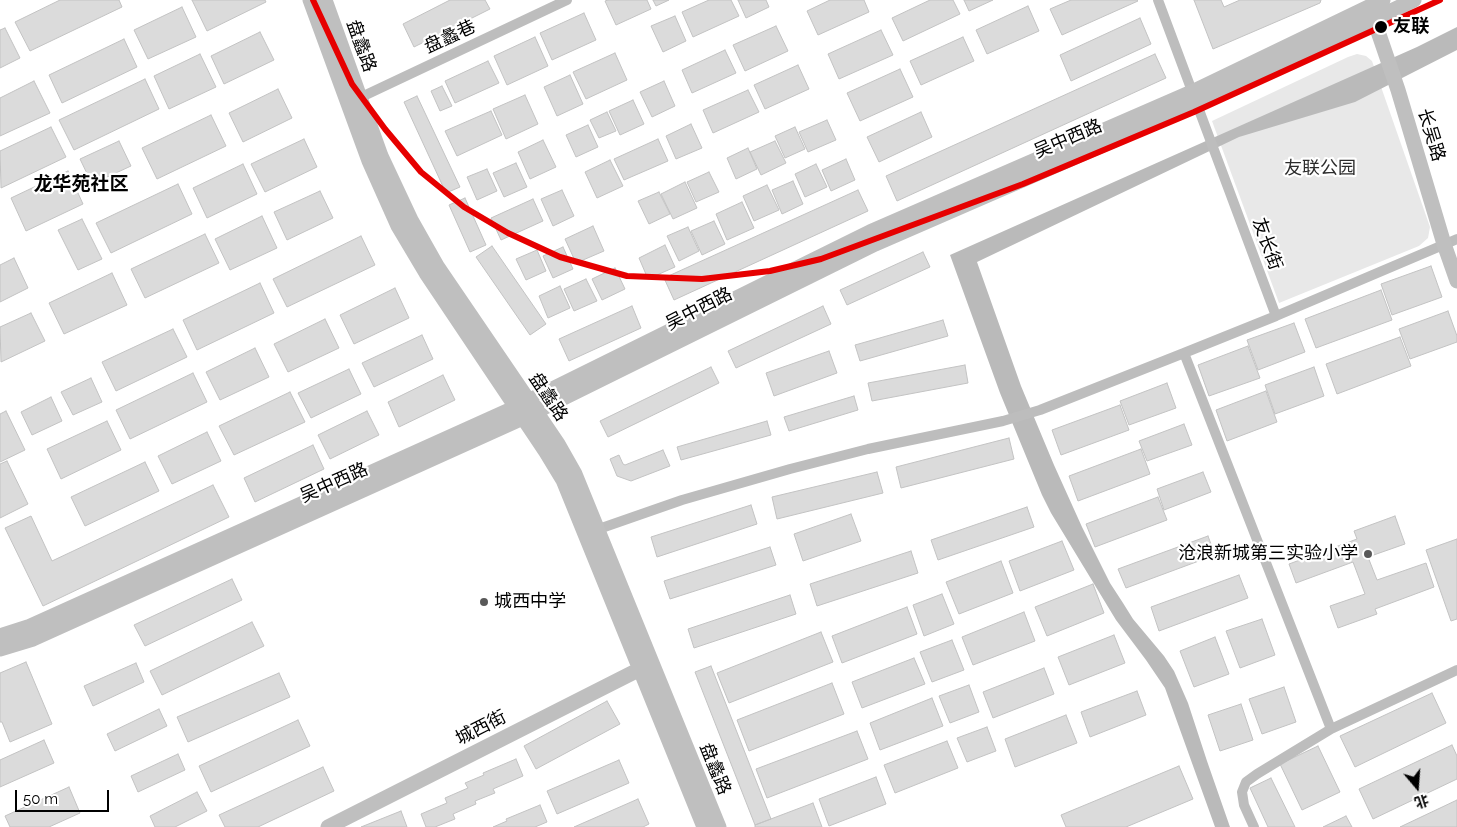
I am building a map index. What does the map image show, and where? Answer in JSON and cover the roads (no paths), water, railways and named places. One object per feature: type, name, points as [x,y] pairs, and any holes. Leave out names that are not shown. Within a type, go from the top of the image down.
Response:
[{"type":"main road","name":"盘蠡路","points":[[310,0],[353,100]]},
{"type":"main road","name":"盘蠡路","points":[[325,0],[369,161],[398,226],[426,273],[526,409],[546,452],[592,532],[645,666],[704,827]]},
{"type":"main road","name":"吴中西路","points":[[0,649],[33,639],[875,244],[1194,98],[1373,6],[1414,0]]},
{"type":"main road","name":"长吴路","points":[[1373,6],[1381,41],[1450,241],[1457,281]]},
{"type":"main road","name":"吴中西路","points":[[0,636],[28,627],[526,409]]},
{"type":"main road","name":"盘蠡路","points":[[645,666],[719,827]]},
{"type":"main road","name":"城西街","points":[[328,827],[645,666]]},
{"type":"street","name":"盘蠡巷","points":[[353,100],[567,0]]},
{"type":"street","name":"友长街","points":[[1158,0],[1276,316]]},
{"type":"street","points":[[592,532],[682,500],[790,469],[868,449],[1003,421],[1040,410],[1276,316],[1450,241]]},
{"type":"street","points":[[1184,353],[1331,729]]},
{"type":"street","points":[[1254,827],[1244,804],[1242,792],[1246,782],[1331,729],[1457,670]]},
{"type":"place","name":"友联","points":[[1381,27]]},
{"type":"place","name":"沧浪新城第三实验小学","points":[[1368,554]]},
{"type":"place","name":"城西中学","points":[[484,602]]},
{"type":"district","name":"龙华苑社区","points":[[81,184]]},
{"type":"park label","name":"友联公园","points":[[1320,169]]}]
